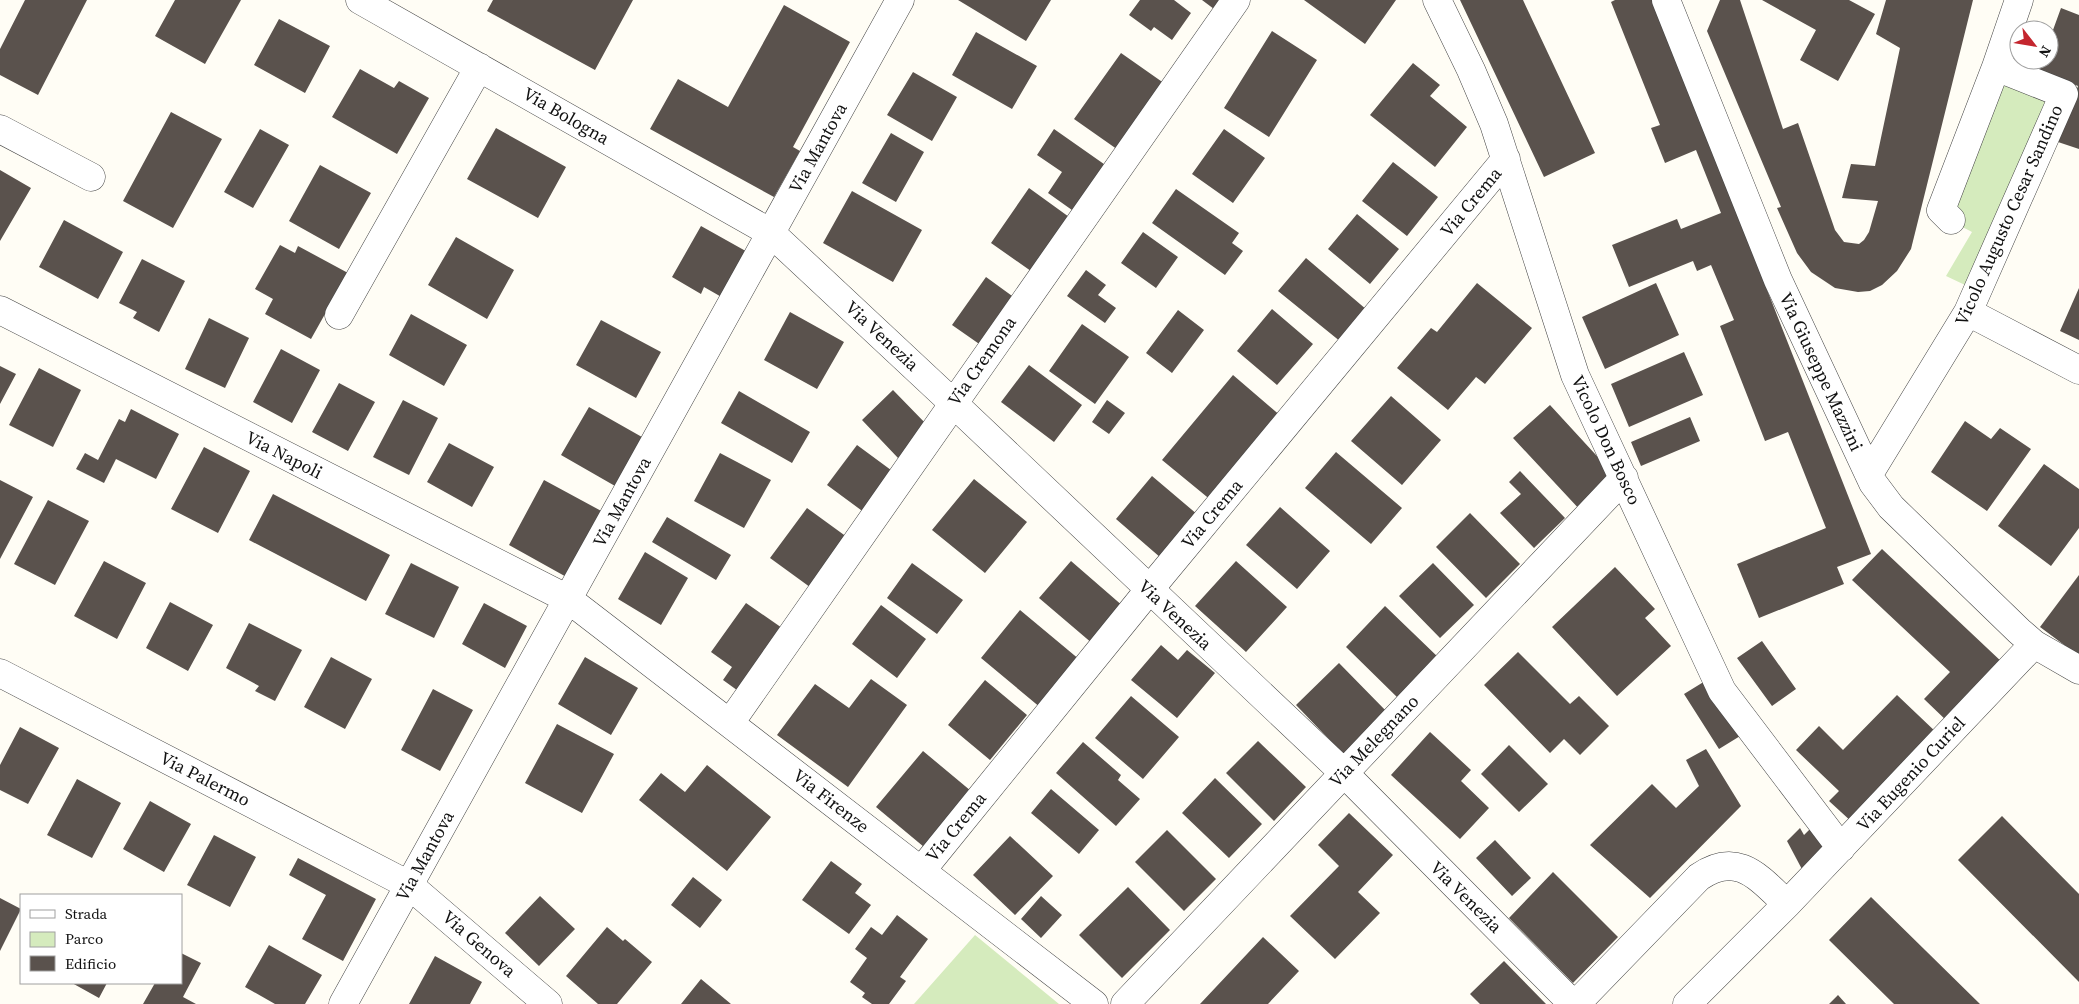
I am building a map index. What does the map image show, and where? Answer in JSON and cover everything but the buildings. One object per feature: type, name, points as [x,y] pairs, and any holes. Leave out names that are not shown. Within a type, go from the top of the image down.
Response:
[{"type":"street","name":"Via Bologna","points":[[360,0],[771,233]]},
{"type":"street","name":"Via Mantova","points":[[343,1004],[900,0]]},
{"type":"street","name":"Via Cremona","points":[[730,723],[1236,0]]},
{"type":"street","name":"Vicolo Don Bosco","points":[[1437,0],[1479,87],[1506,159],[1575,375],[1722,691],[1841,848]]},
{"type":"street","name":"Via Giuseppe Mazzini","points":[[1666,0],[1778,280],[1869,474],[1884,499],[2034,644],[2077,670]]},
{"type":"street","points":[[1951,220],[1941,210],[1996,68],[2019,0]]},
{"type":"street","points":[[339,315],[479,67]]},
{"type":"street","name":"Vicolo Augusto Cesar Sandino","points":[[1869,474],[1968,312],[2064,94],[1996,68]]},
{"type":"street","points":[[0,129],[91,177]]},
{"type":"street","name":"Via Crema","points":[[921,871],[1149,590],[1506,159]]},
{"type":"street","name":"Via Venezia","points":[[771,233],[1344,773],[1574,1004]]},
{"type":"street","name":"Via Napoli","points":[[0,310],[568,600]]},
{"type":"street","points":[[1968,312],[2079,370]]},
{"type":"street","name":"Via Melegnano","points":[[1125,1004],[1624,478]]},
{"type":"street","name":"Via Firenze","points":[[568,600],[1094,1004]]},
{"type":"street","name":"Via Eugenio Curiel","points":[[1687,1004],[1841,848],[2034,644]]},
{"type":"street","name":"Via Palermo","points":[[0,673],[409,884]]},
{"type":"street","points":[[1574,1004],[1699,877],[1709,870],[1720,865],[1740,867],[1760,878],[1787,904]]},
{"type":"street","name":"Via Genova","points":[[409,884],[548,1004]]},
{"type":"green space","points":[[1989,59],[2009,67],[2009,70],[2018,70],[2070,90],[1982,293],[1946,276],[1972,232],[1930,210]]},
{"type":"green space","points":[[975,935],[1059,1004],[914,1004]]}]
